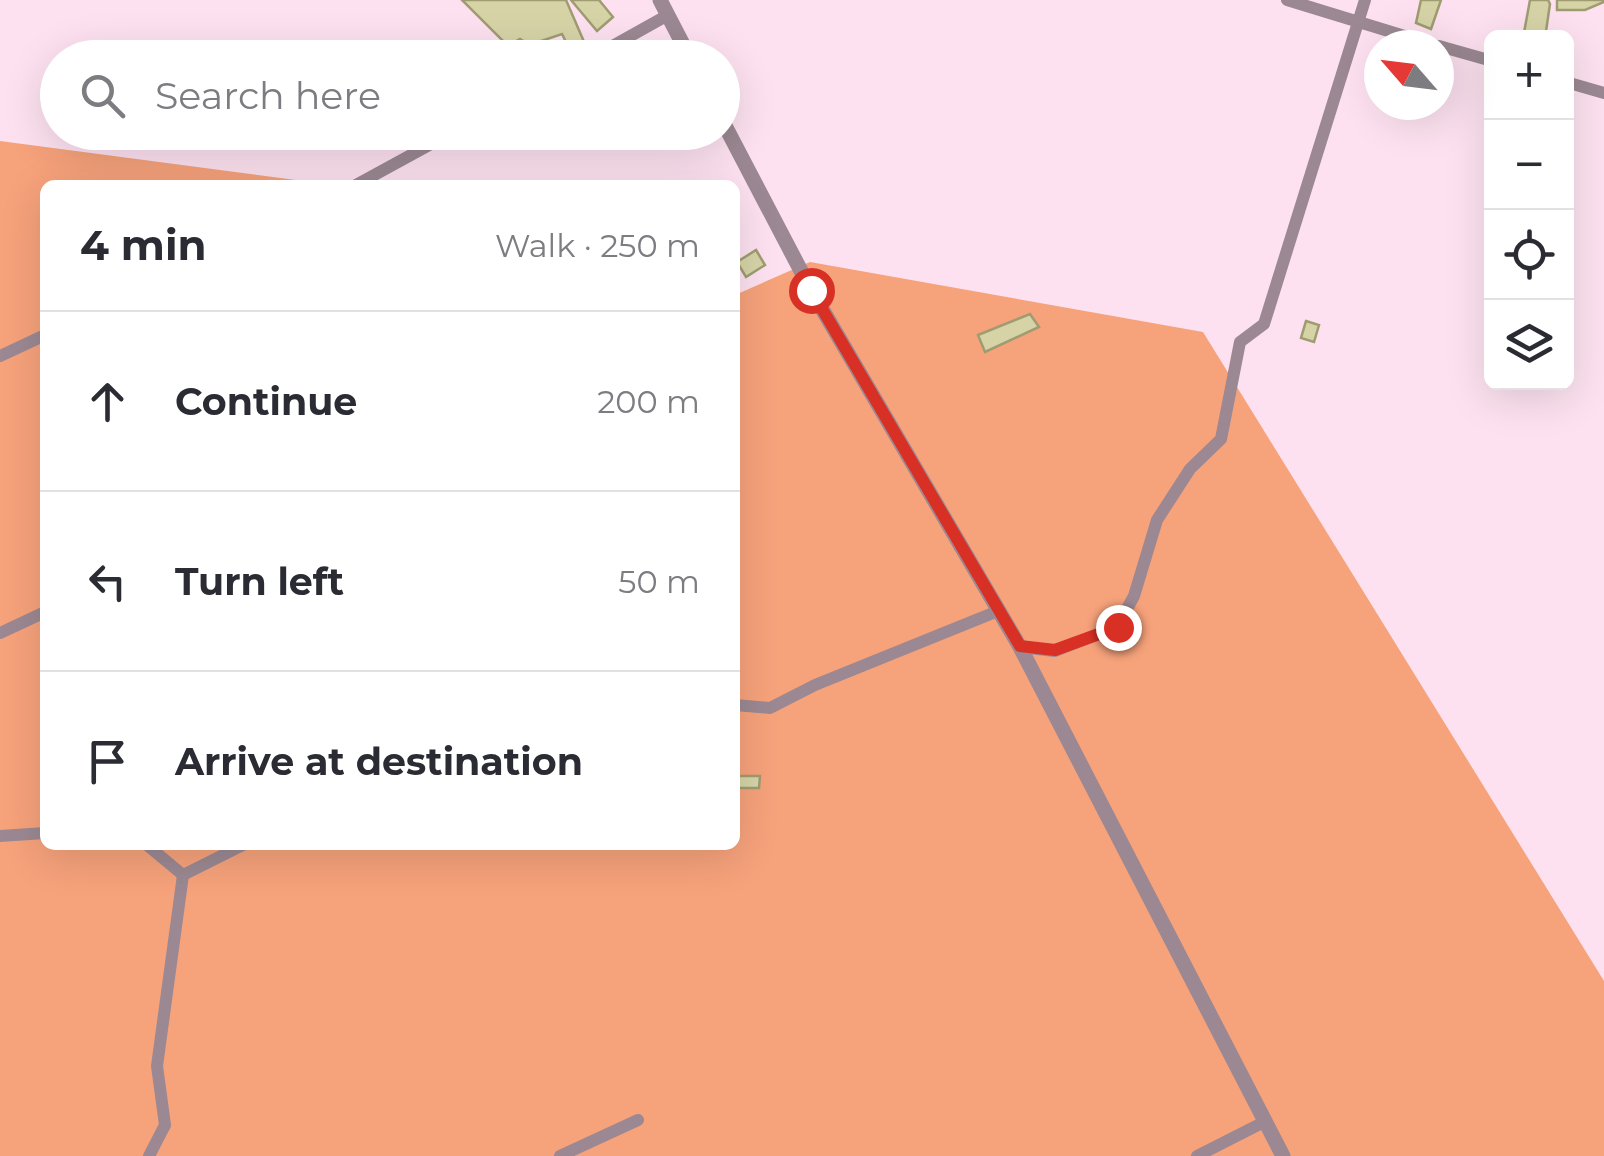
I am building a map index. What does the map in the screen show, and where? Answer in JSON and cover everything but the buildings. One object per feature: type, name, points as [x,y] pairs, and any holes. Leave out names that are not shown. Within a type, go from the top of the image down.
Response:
[{"type":"street","points":[[660,0],[681,40]]},
{"type":"street","points":[[1286,0],[1380,30]]},
{"type":"street","points":[[1020,646],[1055,650],[1118,627],[1134,596],[1157,520],[1190,470],[1221,439],[1240,342],[1264,324],[1365,0]]},
{"type":"street","points":[[624,40],[668,16]]},
{"type":"street","points":[[1454,51],[1484,59]]},
{"type":"street","points":[[1574,84],[1604,92]]},
{"type":"street","points":[[365,180],[420,150]]},
{"type":"street","points":[[738,150],[811,290],[1020,646],[1284,1156]]},
{"type":"street","points":[[0,356],[40,337]]},
{"type":"street","points":[[740,706],[770,708],[815,684],[998,611]]},
{"type":"street","points":[[0,633],[40,614]]},
{"type":"street","points":[[0,836],[40,833]]},
{"type":"street","points":[[153,850],[184,875]]},
{"type":"street","points":[[184,875],[233,850]]},
{"type":"street","points":[[150,1156],[165,1126],[158,1066],[184,875]]},
{"type":"street","points":[[560,1156],[638,1120]]},
{"type":"street","points":[[1196,1156],[1264,1122]]},
{"type":"shaded area","points":[[0,141],[40,146],[40,150],[68,150],[296,180],[40,180],[40,850],[740,850],[740,293],[810,262],[1203,332],[1604,981],[1604,1156],[0,1156]]},
{"type":"route","points":[[811,290],[1020,646],[1055,650],[1118,627]]}]
